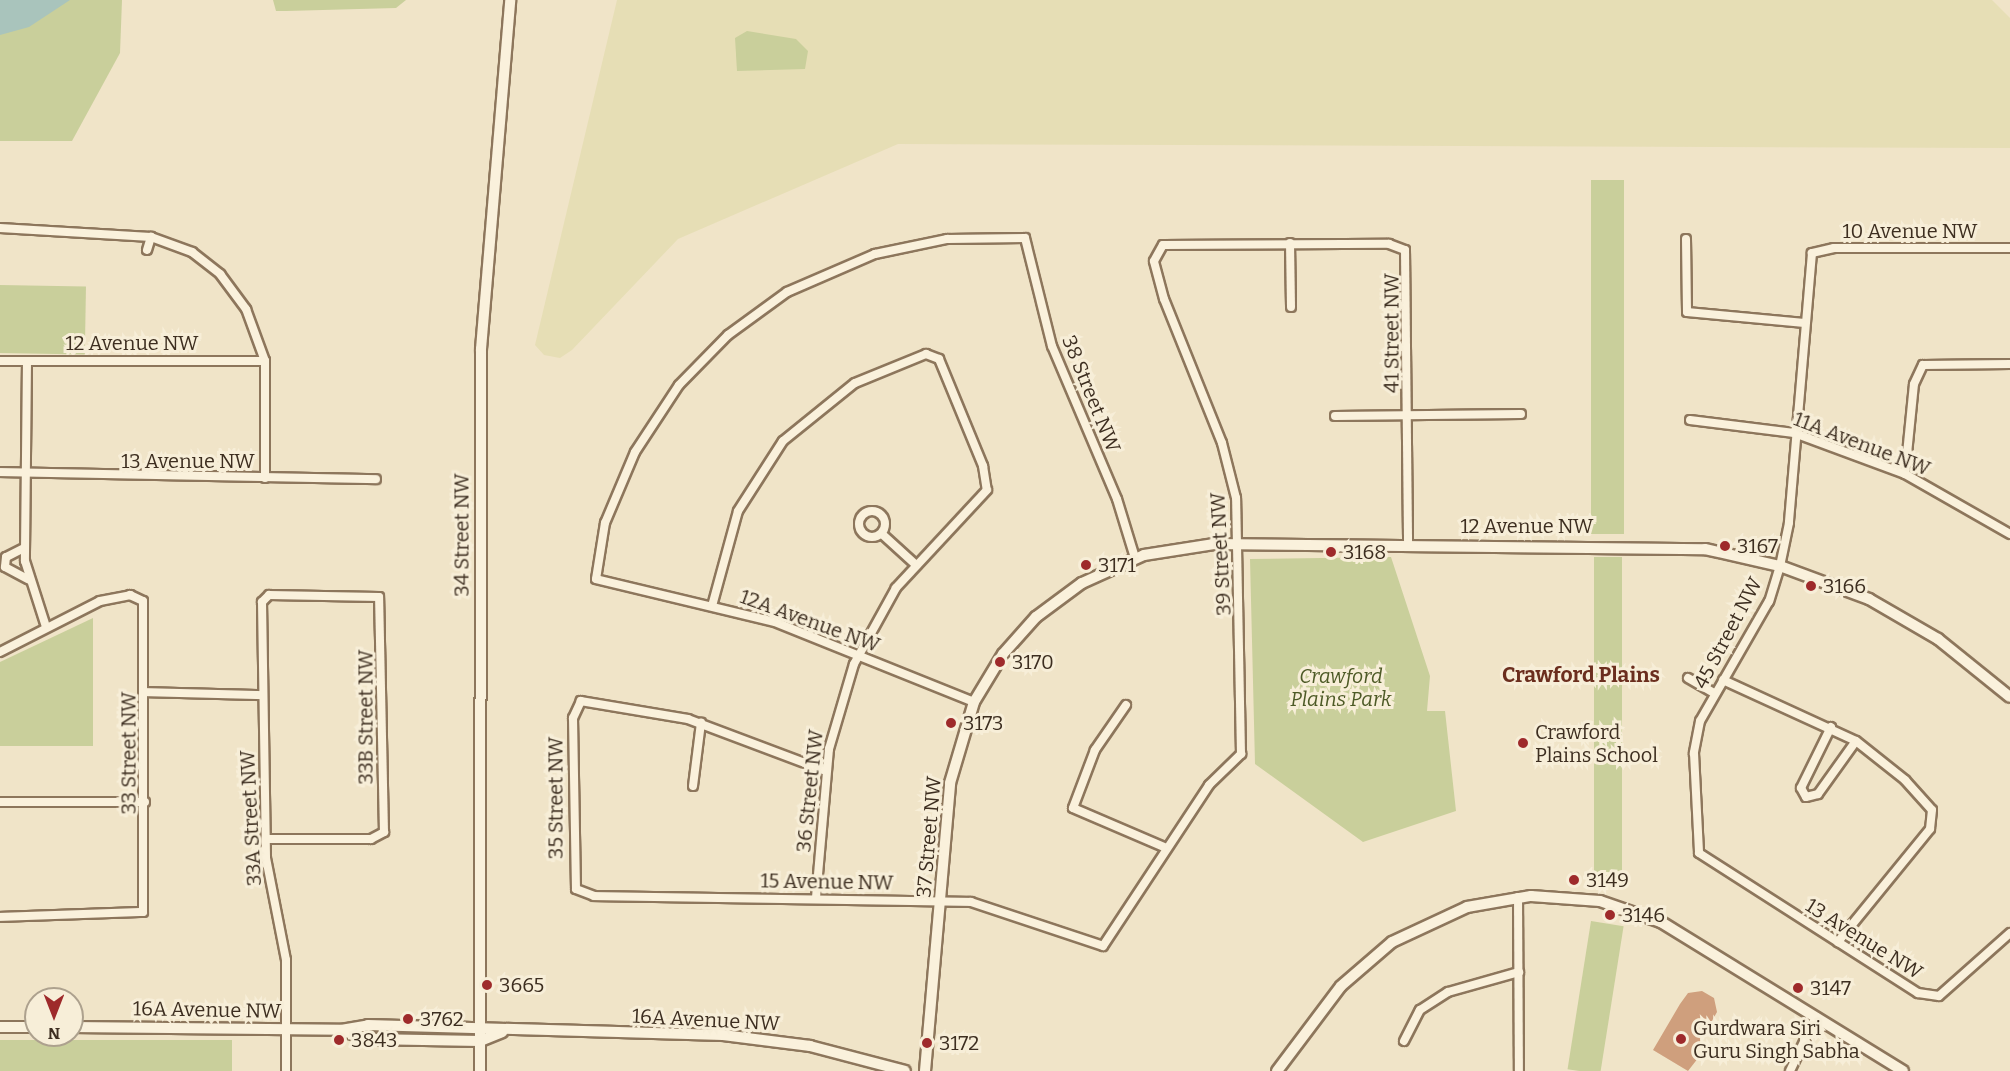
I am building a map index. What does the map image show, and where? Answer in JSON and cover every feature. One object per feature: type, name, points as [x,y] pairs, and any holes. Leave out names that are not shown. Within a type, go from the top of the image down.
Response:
[{"type":"street","name":"34 Street NW","points":[[480,1071],[481,349],[510,0]]},
{"type":"street","points":[[0,228],[150,237],[179,246],[234,289],[258,333],[265,361],[265,478]]},
{"type":"street","points":[[147,250],[150,237]]},
{"type":"street","name":"38 Street NW","points":[[596,579],[605,523],[635,452],[679,385],[728,335],[787,292],[874,254],[963,237],[1027,240],[1052,346],[1117,499],[1135,558]]},
{"type":"street","points":[[1686,239],[1687,312],[1804,323]]},
{"type":"street","name":"39 Street NW","points":[[1103,946],[1164,847],[1209,785],[1241,754],[1239,544],[1231,470],[1164,299],[1154,261],[1159,247],[1173,242],[1290,243]]},
{"type":"street","points":[[1290,243],[1291,307]]},
{"type":"street","name":"41 Street NW","points":[[1290,243],[1389,244],[1405,250],[1409,416],[1408,543]]},
{"type":"street","name":"10 Avenue NW","points":[[1812,253],[1834,248],[2010,248]]},
{"type":"street","name":"45 Street NW","points":[[1697,848],[1695,739],[1714,693],[1769,601],[1790,523],[1794,433],[1812,253]]},
{"type":"street","name":"36 Street NW","points":[[712,606],[738,511],[783,441],[855,383],[933,355],[943,365],[983,466],[987,490],[915,564],[858,655],[835,718],[826,771],[816,898]]},
{"type":"street","name":"12 Avenue NW","points":[[0,362],[265,361]]},
{"type":"street","points":[[0,652],[46,627],[28,579],[24,548],[27,362]]},
{"type":"street","points":[[1905,474],[1914,384],[1923,365],[2010,364]]},
{"type":"street","name":"41 Street NW","points":[[1335,416],[1521,414]]},
{"type":"street","name":"11A Avenue NW","points":[[1690,420],[1794,433],[1905,474],[2010,534]]},
{"type":"street","name":"13 Avenue NW","points":[[0,472],[376,479]]},
{"type":"street","points":[[882,534],[915,564]]},
{"type":"street","name":"12 Avenue NW","points":[[1026,626],[1082,583],[1135,558],[1195,545],[1408,543],[1665,545],[1780,566],[1905,618],[2010,697]]},
{"type":"street","points":[[24,548],[6,557],[4,567],[28,579]]},
{"type":"street","name":"12A Avenue NW","points":[[596,579],[610,587],[712,606],[775,622],[974,702]]},
{"type":"street","name":"33 Street NW","points":[[0,917],[143,912],[145,612],[138,596],[100,600],[46,627]]},
{"type":"street","name":"33B Street NW","points":[[264,598],[379,597],[380,837],[266,839]]},
{"type":"street","name":"33A Street NW","points":[[264,598],[262,695],[266,839],[269,884],[286,960],[286,1071]]},
{"type":"street","name":"37 Street NW","points":[[925,1071],[952,771],[974,702],[1026,626]]},
{"type":"street","points":[[1689,678],[1714,693]]},
{"type":"street","points":[[1723,680],[1831,727],[1856,741],[1928,801],[1934,819],[1838,942]]},
{"type":"street","points":[[145,693],[262,695]]},
{"type":"street","name":"35 Street NW","points":[[579,892],[573,880],[578,704],[589,699],[701,723]]},
{"type":"street","points":[[1126,705],[1095,750],[1073,808],[1164,847]]},
{"type":"street","points":[[693,786],[701,723],[826,771]]},
{"type":"street","points":[[1831,727],[1801,788],[1806,797],[1818,794],[1856,741]]},
{"type":"street","points":[[0,802],[145,802]]},
{"type":"street","name":"13 Avenue NW","points":[[1697,848],[1715,865],[1918,993],[1940,996],[2010,933]]},
{"type":"street","name":"15 Avenue NW","points":[[579,892],[941,900],[996,907],[1103,946]]},
{"type":"street","points":[[1518,897],[1519,1071]]},
{"type":"street","points":[[1277,1071],[1341,986],[1377,952],[1448,914],[1518,897],[1583,898],[1649,917],[1903,1071]]},
{"type":"street","points":[[1404,1041],[1420,1010],[1448,992],[1519,972]]},
{"type":"street","points":[[1790,1071],[1816,1017]]},
{"type":"street","name":"16A Avenue NW","points":[[84,1027],[340,1030],[368,1025],[480,1027],[502,1032],[747,1037],[819,1048],[905,1071]]},
{"type":"street","points":[[0,1027],[24,1027]]},
{"type":"street","name":"16A Avenue NW","points":[[340,1030],[368,1039],[480,1041],[502,1032]]},
{"type":"shaded area","points":[[617,0],[1992,0],[2010,18],[2010,148],[898,144],[678,239],[572,350],[560,358],[544,355],[535,345]]},
{"type":"green space","points":[[0,0],[122,0],[120,53],[72,141],[0,141]]},
{"type":"green space","points":[[273,0],[406,0],[396,8],[276,11]]},
{"type":"green space","points":[[747,31],[796,39],[808,51],[805,69],[737,71],[735,38]]},
{"type":"green space","points":[[1591,180],[1624,180],[1624,534],[1591,534]]},
{"type":"green space","points":[[0,285],[86,287],[85,354],[0,353]]},
{"type":"green space","name":"Crawford Plains Park","points":[[1391,557],[1430,676],[1427,711],[1445,711],[1456,811],[1363,842],[1255,764],[1250,559]]},
{"type":"green space","points":[[1594,557],[1622,557],[1622,885],[1594,885]]},
{"type":"green space","points":[[93,618],[93,746],[0,746],[0,662]]},
{"type":"green space","points":[[1591,921],[1624,926],[1601,1071],[1568,1069]]},
{"type":"green space","points":[[0,1040],[24,1040],[24,1047],[84,1047],[84,1040],[232,1040],[232,1071],[0,1071]]},
{"type":"water","points":[[0,0],[70,0],[29,27],[0,35]]},
{"type":"building","name":"Gurdwara Siri Guru Singh Sabha","points":[[1702,991],[1714,998],[1717,1012],[1696,1049],[1702,1053],[1688,1071],[1653,1050],[1688,993]]},
{"type":"place","name":"3167","points":[[1725,546]]},
{"type":"place","name":"3168","points":[[1331,552]]},
{"type":"place","name":"3171","points":[[1086,565]]},
{"type":"place","name":"3166","points":[[1811,586]]},
{"type":"place","name":"3170","points":[[1000,662]]},
{"type":"place","name":"3173","points":[[951,723]]},
{"type":"place","name":"Crawford Plains School","points":[[1523,743]]},
{"type":"place","name":"3149","points":[[1574,880]]},
{"type":"place","name":"3146","points":[[1610,915]]},
{"type":"place","name":"3665","points":[[487,985]]},
{"type":"place","name":"3147","points":[[1798,988]]},
{"type":"place","name":"3762","points":[[408,1019]]},
{"type":"place","name":"Gurdwara Siri Guru Singh Sabha","points":[[1681,1039]]},
{"type":"place","name":"3843","points":[[339,1040]]},
{"type":"place","name":"3172","points":[[927,1043]]},
{"type":"district","name":"Crawford Plains","points":[[1581,675]]}]
